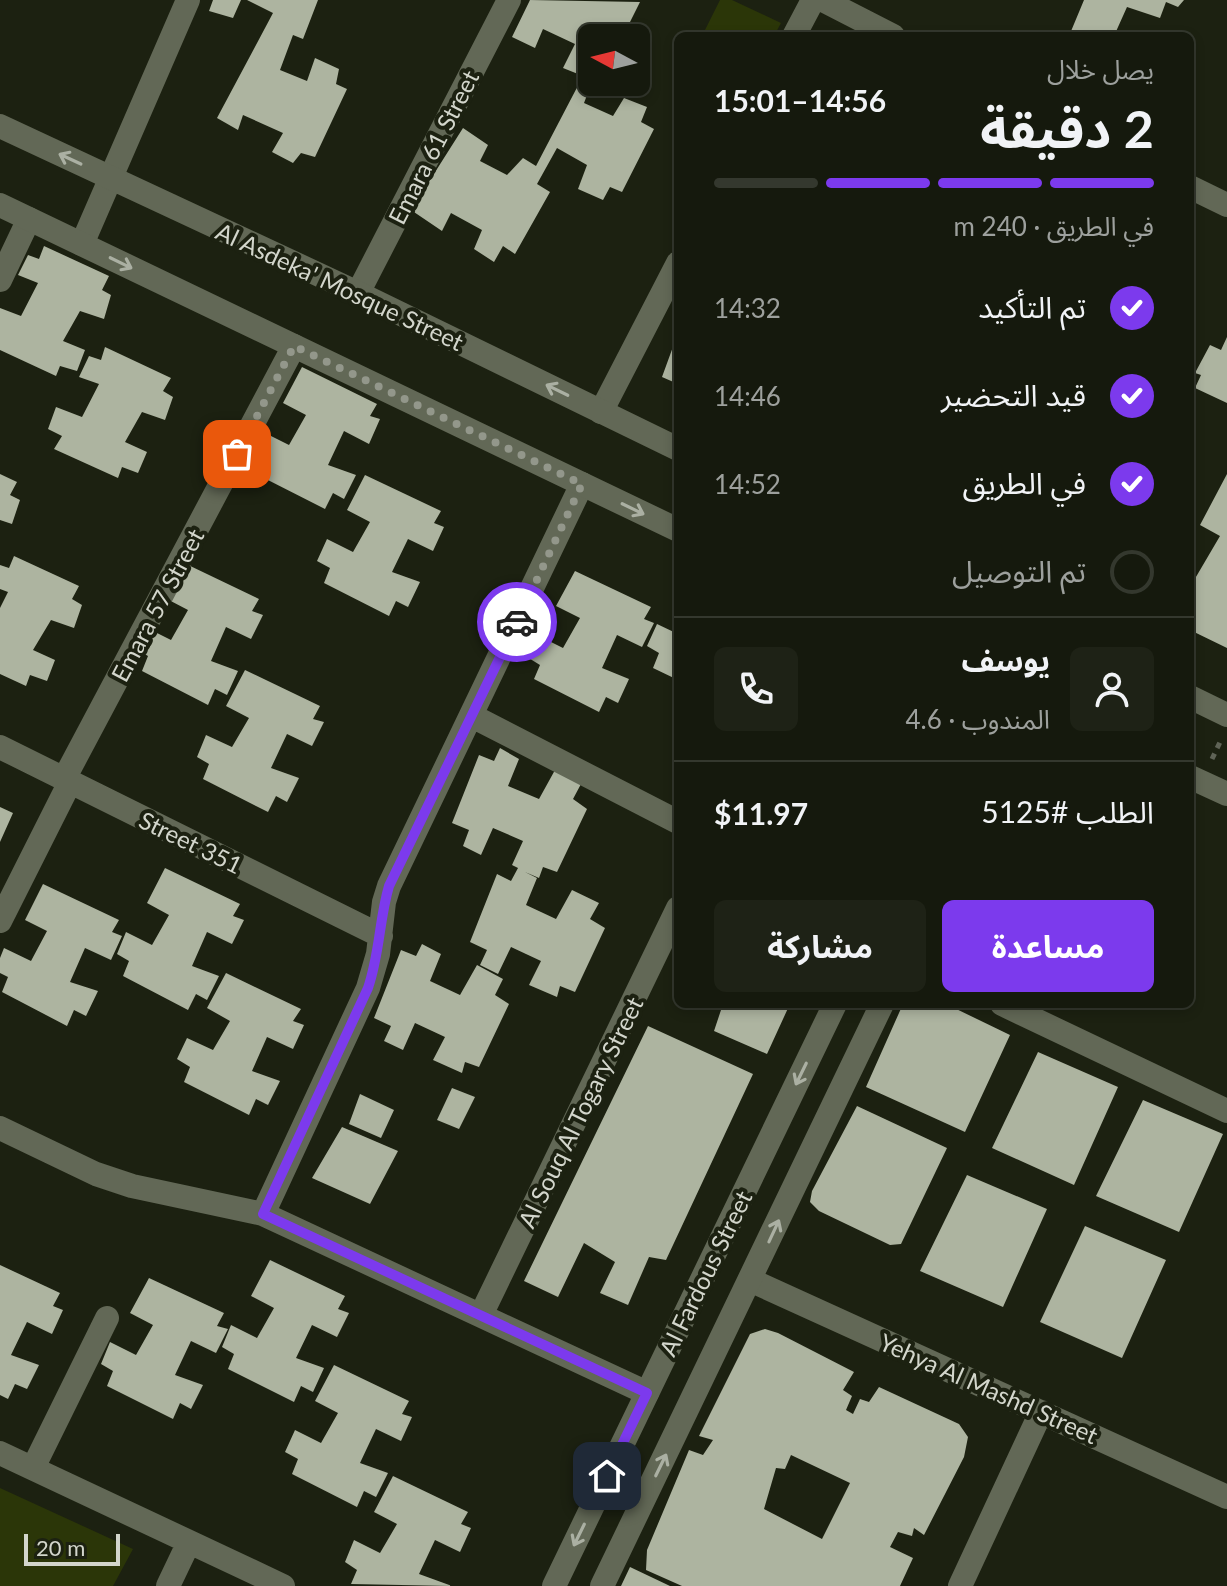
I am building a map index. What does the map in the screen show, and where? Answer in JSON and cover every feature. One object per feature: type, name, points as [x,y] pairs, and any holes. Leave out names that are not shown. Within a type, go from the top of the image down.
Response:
[{"type":"street","points":[[82,244],[188,0]]},
{"type":"street","name":"Emara 61 Street","points":[[358,293],[509,0]]},
{"type":"street","points":[[796,32],[813,0]]},
{"type":"street","points":[[823,0],[885,32]]},
{"type":"street","name":"Al Asdeka' Mosque Street","points":[[0,126],[358,293],[674,447]]},
{"type":"street","points":[[1194,189],[1227,205]]},
{"type":"street","points":[[0,205],[674,528]]},
{"type":"street","points":[[0,280],[29,219]]},
{"type":"street","points":[[601,412],[674,271]]},
{"type":"street","name":"Emara 57 Street","points":[[0,921],[67,780],[294,346]]},
{"type":"street","points":[[263,1214],[368,988],[389,886],[582,484]]},
{"type":"street","points":[[1194,699],[1227,715]]},
{"type":"street","points":[[472,716],[674,820]]},
{"type":"street","name":"Street 351","points":[[0,747],[381,936]]},
{"type":"street","points":[[1194,779],[1227,794]]},
{"type":"street","name":"Al Souq Al Togary Street","points":[[481,1315],[674,916]]},
{"type":"street","name":"Al Fardous Street","points":[[554,1586],[833,1008]]},
{"type":"street","name":"Al Fardous Street","points":[[602,1586],[880,1008]]},
{"type":"street","points":[[1010,1008],[1227,1111]]},
{"type":"street","points":[[0,1128],[96,1174],[132,1186],[263,1214],[647,1393]]},
{"type":"street","name":"Yehya Al Mashd Street","points":[[750,1280],[1227,1497]]},
{"type":"street","points":[[33,1468],[107,1318]]},
{"type":"street","points":[[960,1586],[1041,1412]]},
{"type":"street","points":[[0,1453],[283,1586]]},
{"type":"street","points":[[168,1586],[189,1542]]},
{"type":"green space","points":[[720,0],[732,0],[781,23],[776,32],[704,32]]},
{"type":"green space","points":[[0,1488],[133,1549],[113,1586],[0,1586]]},
{"type":"building","points":[[213,0],[241,0],[233,18],[209,11]]},
{"type":"building","points":[[247,0],[318,0],[303,39],[293,35],[280,70],[307,81],[315,58],[339,69],[336,84],[347,89],[315,157],[301,153],[293,163],[272,152],[283,133],[243,115],[238,130],[217,118],[273,13]]},
{"type":"building","points":[[530,0],[640,2],[629,24],[578,24],[578,74],[563,68],[575,44],[543,29],[535,48],[512,37]]},
{"type":"building","points":[[1084,0],[1184,0],[1178,7],[1166,2],[1160,18],[1127,7],[1116,32],[1071,32]]},
{"type":"building","points":[[578,86],[578,96],[587,96],[584,103],[613,116],[624,98],[647,107],[641,122],[654,129],[622,192],[610,187],[603,200],[578,189],[587,165],[557,148],[537,184],[550,192],[515,254],[503,246],[494,262],[474,249],[482,230],[451,213],[442,231],[411,210],[463,128],[488,145],[480,161],[507,175],[523,158],[536,166]]},
{"type":"building","points":[[44,246],[109,276],[102,290],[111,295],[104,319],[80,311],[63,341],[85,350],[77,371],[60,366],[56,376],[0,350],[0,308],[21,316],[38,283],[18,275],[28,255],[39,259]]},
{"type":"building","points":[[1227,337],[1227,403],[1195,388],[1201,375],[1195,373],[1210,345],[1221,350]]},
{"type":"building","points":[[674,344],[674,382],[662,377]]},
{"type":"building","points":[[105,347],[171,378],[163,391],[173,397],[165,420],[142,412],[125,442],[147,452],[138,473],[122,467],[118,478],[54,449],[62,436],[48,429],[56,407],[82,417],[99,384],[79,377],[89,356],[101,360]]},
{"type":"building","points":[[302,367],[377,404],[370,416],[380,419],[369,444],[344,431],[328,465],[356,475],[344,499],[333,493],[325,509],[260,476],[266,461],[254,454],[263,432],[289,445],[306,415],[283,403]]},
{"type":"building","points":[[0,474],[17,482],[10,495],[20,500],[12,524],[0,520]]},
{"type":"building","points":[[1227,474],[1227,648],[1194,632],[1194,580],[1220,536],[1200,525]]},
{"type":"building","points":[[365,475],[441,511],[434,523],[444,527],[433,551],[408,539],[392,572],[420,582],[408,607],[396,601],[389,616],[324,583],[330,568],[317,561],[327,539],[353,552],[370,522],[347,510]]},
{"type":"building","points":[[14,556],[79,586],[72,599],[82,605],[74,628],[51,620],[33,650],[55,660],[47,681],[30,675],[26,686],[0,674],[0,608],[8,592],[0,589],[0,565],[9,568]]},
{"type":"building","points":[[184,563],[259,599],[252,611],[263,615],[251,639],[226,627],[211,661],[238,671],[227,695],[215,689],[208,705],[142,671],[148,656],[136,649],[149,629],[171,640],[188,610],[165,598]]},
{"type":"building","points":[[575,571],[651,607],[644,619],[654,623],[642,647],[617,635],[602,668],[629,679],[618,703],[606,697],[599,712],[534,679],[540,665],[527,657],[537,635],[563,648],[580,618],[556,606]]},
{"type":"building","points":[[657,624],[674,632],[674,678],[653,668],[659,653],[647,646]]},
{"type":"building","points":[[245,670],[320,706],[313,719],[324,722],[312,746],[287,734],[271,768],[299,778],[287,802],[276,796],[268,812],[203,779],[209,764],[197,757],[206,735],[232,747],[249,718],[226,706]]},
{"type":"building","points":[[500,748],[519,759],[508,786],[539,799],[555,770],[581,784],[573,799],[587,809],[557,872],[543,867],[539,878],[525,872],[537,878],[526,905],[556,919],[572,890],[599,903],[590,919],[605,928],[575,992],[560,986],[557,997],[529,985],[541,961],[511,947],[498,974],[480,965],[487,950],[470,942],[497,874],[511,881],[518,868],[512,865],[523,841],[493,828],[481,855],[463,846],[469,830],[452,823],[479,755],[494,761]]},
{"type":"building","points":[[0,807],[13,813],[0,842]]},
{"type":"building","points":[[165,868],[240,904],[233,916],[244,920],[232,944],[207,932],[192,966],[219,976],[207,1000],[196,994],[188,1010],[123,976],[129,961],[117,954],[126,932],[152,945],[169,915],[147,903]]},
{"type":"building","points":[[43,884],[119,920],[112,932],[122,936],[111,960],[85,948],[70,982],[98,991],[86,1016],[74,1010],[67,1026],[2,992],[8,977],[0,973],[4,948],[31,961],[47,931],[25,920]]},
{"type":"building","points":[[422,944],[441,954],[430,981],[460,995],[477,965],[503,979],[495,995],[509,1004],[479,1067],[465,1062],[462,1073],[433,1060],[445,1037],[415,1023],[403,1050],[384,1041],[391,1026],[374,1018],[401,950],[416,956]]},
{"type":"building","points":[[226,973],[301,1009],[293,1021],[304,1025],[293,1049],[267,1037],[252,1071],[280,1081],[268,1105],[256,1099],[249,1115],[184,1082],[190,1067],[177,1059],[187,1038],[213,1050],[230,1021],[207,1008]]},
{"type":"building","points":[[722,1008],[788,1008],[767,1054],[714,1031]]},
{"type":"building","points":[[901,1008],[954,1008],[1010,1035],[965,1132],[866,1087]]},
{"type":"building","points":[[648,1026],[753,1074],[666,1260],[649,1257],[628,1305],[600,1293],[615,1262],[584,1243],[558,1297],[524,1281]]},
{"type":"building","points":[[1038,1052],[1118,1087],[1074,1185],[992,1148]]},
{"type":"building","points":[[452,1088],[475,1097],[459,1129],[437,1120]]},
{"type":"building","points":[[360,1094],[394,1110],[381,1138],[349,1124]]},
{"type":"building","points":[[1143,1100],[1223,1134],[1179,1232],[1096,1196]]},
{"type":"building","points":[[857,1106],[947,1148],[901,1244],[890,1245],[819,1211],[810,1202],[812,1191]]},
{"type":"building","points":[[342,1127],[398,1151],[370,1204],[312,1178]]},
{"type":"building","points":[[967,1175],[1047,1209],[1003,1307],[920,1271]]},
{"type":"building","points":[[1085,1226],[1166,1260],[1122,1358],[1040,1322]]},
{"type":"building","points":[[270,1260],[345,1296],[338,1309],[349,1313],[337,1337],[312,1325],[296,1358],[324,1368],[313,1392],[301,1386],[294,1402],[228,1369],[234,1354],[222,1347],[231,1325],[257,1338],[274,1308],[251,1296]]},
{"type":"building","points":[[0,1265],[60,1293],[53,1306],[63,1310],[52,1334],[27,1322],[11,1355],[39,1365],[27,1389],[15,1384],[8,1399],[0,1395]]},
{"type":"building","points":[[149,1278],[224,1313],[217,1326],[228,1329],[216,1353],[191,1341],[175,1375],[203,1385],[191,1409],[180,1403],[173,1419],[107,1386],[113,1371],[101,1364],[110,1342],[136,1355],[153,1325],[130,1313]]},
{"type":"building","points":[[765,1329],[778,1333],[854,1372],[843,1390],[852,1396],[846,1410],[853,1414],[860,1399],[869,1402],[879,1387],[959,1424],[968,1437],[964,1457],[924,1535],[914,1528],[912,1536],[898,1532],[890,1547],[913,1558],[900,1586],[682,1586],[646,1570],[647,1550],[689,1450],[703,1455],[713,1440],[699,1436],[750,1334]],"holes":[[[791,1455],[850,1483],[822,1539],[764,1509],[776,1468],[785,1469]]]},
{"type":"building","points":[[334,1365],[409,1401],[402,1414],[412,1417],[401,1441],[376,1429],[360,1463],[388,1473],[376,1497],[364,1491],[357,1507],[292,1474],[298,1459],[285,1452],[295,1430],[321,1443],[338,1413],[315,1401]]},
{"type":"building","points":[[393,1476],[468,1512],[461,1524],[471,1528],[460,1552],[435,1540],[419,1574],[452,1586],[351,1584],[357,1570],[345,1562],[354,1540],[380,1553],[397,1524],[374,1512]]},
{"type":"building","points":[[630,1567],[670,1586],[621,1586]]},
{"type":"way so far","points":[[237,454],[294,346],[582,484],[517,622]]},
{"type":"route","points":[[517,622],[389,886],[381,919],[378,954],[368,988],[263,1214],[647,1393],[607,1476]]}]
